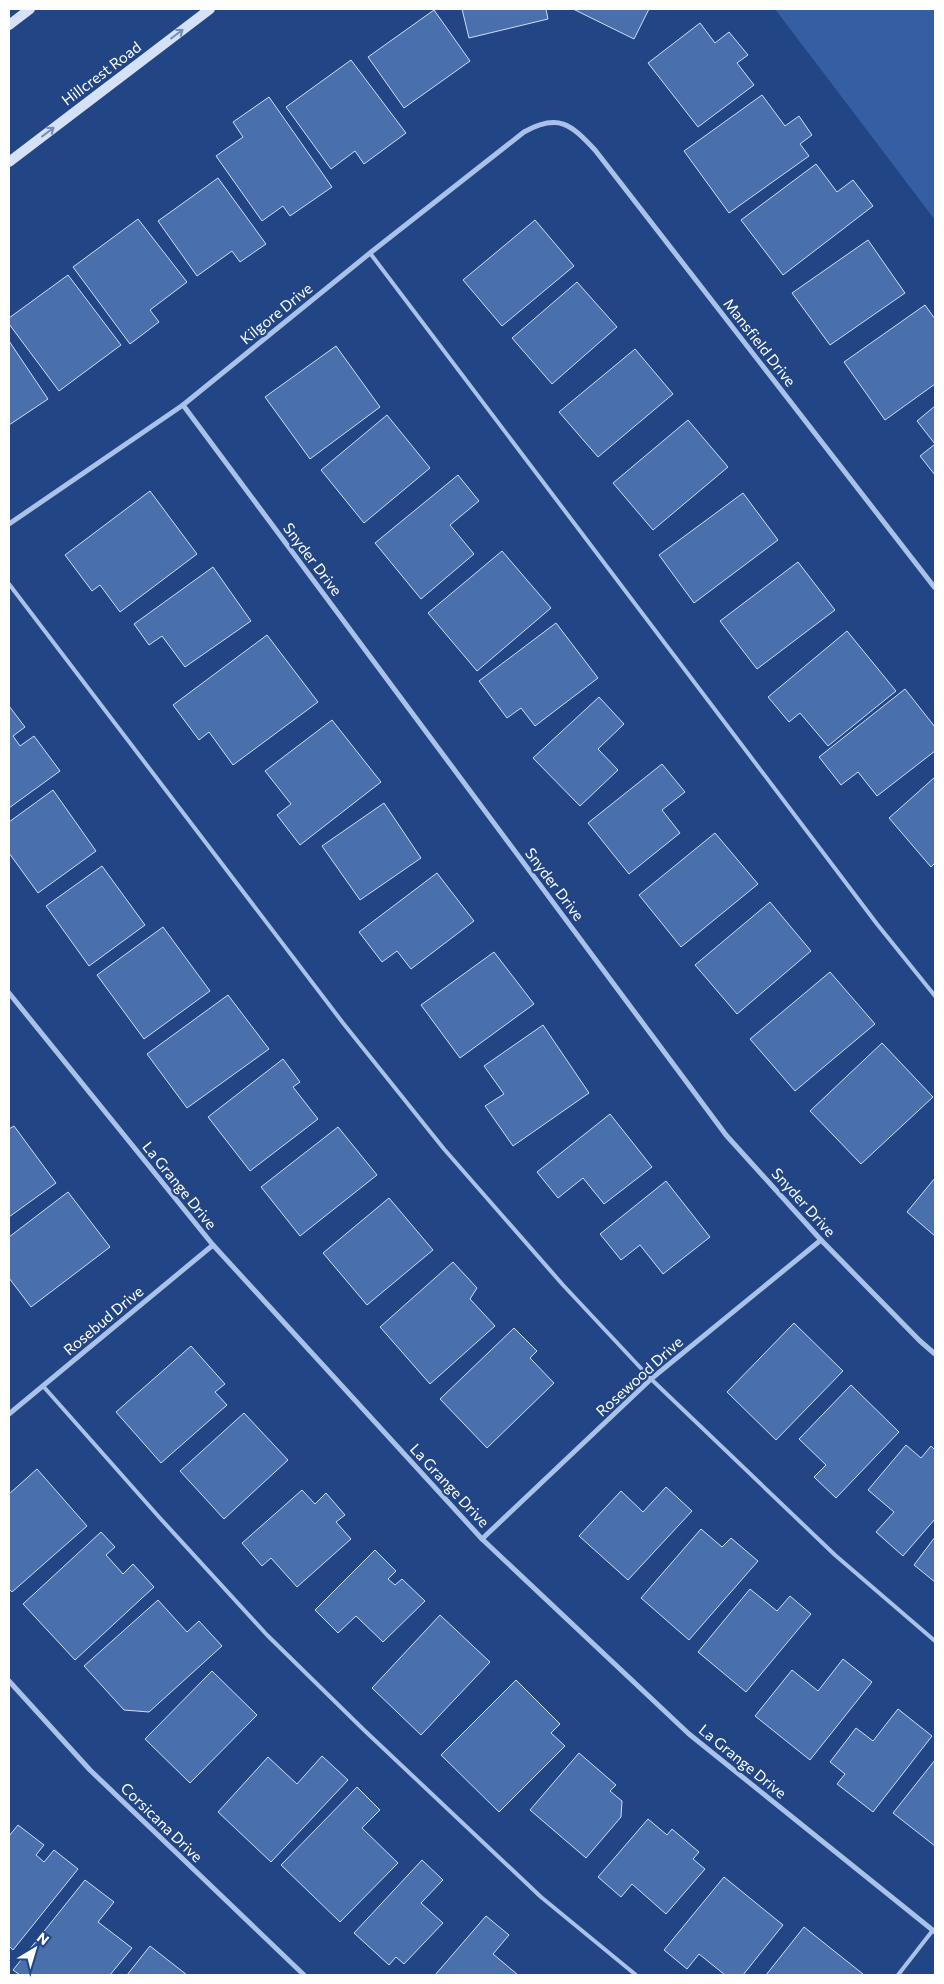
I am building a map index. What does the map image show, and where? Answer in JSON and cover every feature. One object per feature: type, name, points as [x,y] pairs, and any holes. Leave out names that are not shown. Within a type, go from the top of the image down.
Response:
[{"type":"main road","points":[[9,25],[30,9]]},
{"type":"main road","name":"Hillcrest Road","points":[[9,162],[210,9]]},
{"type":"street","name":"Kilgore Drive","points":[[9,524],[183,405],[370,253],[524,132],[538,124],[556,122]]},
{"type":"street","name":"Mansfield Drive","points":[[556,122],[570,127],[581,134],[596,150],[935,588]]},
{"type":"street","name":"Snyder Drive","points":[[183,405],[726,1135],[821,1240],[935,1354]]},
{"type":"street","name":"La Grange Drive","points":[[9,993],[213,1245],[482,1539],[689,1734],[934,1931]]},
{"type":"street","name":"Rosewood Drive","points":[[482,1539],[651,1379],[821,1240]]},
{"type":"street","name":"Rosebud Drive","points":[[9,1414],[213,1245]]},
{"type":"street","name":"Corsicana Drive","points":[[9,1681],[90,1770],[304,1975]]},
{"type":"lane","points":[[370,253],[865,908],[935,996]]},
{"type":"lane","points":[[9,584],[342,1024],[444,1149],[563,1284],[651,1379],[835,1555],[935,1641]]},
{"type":"lane","points":[[43,1386],[268,1636],[540,1897],[636,1975]]},
{"type":"lane","points":[[898,1975],[934,1931]]},
{"type":"shaded area","points":[[775,9],[935,9],[935,220]]},
{"type":"building","points":[[462,9],[546,9],[548,19],[469,38]]},
{"type":"building","points":[[573,9],[649,9],[634,39]]},
{"type":"building","points":[[434,10],[470,61],[404,108],[368,57]]},
{"type":"building","points":[[700,23],[715,43],[729,32],[748,55],[737,63],[754,85],[698,127],[648,63]]},
{"type":"building","points":[[351,60],[406,133],[364,164],[355,151],[331,169],[286,107]]},
{"type":"building","points":[[762,95],[785,126],[799,116],[812,135],[800,144],[809,156],[729,213],[684,151]]},
{"type":"building","points":[[269,97],[332,187],[290,216],[283,206],[262,221],[216,156],[243,137],[233,122]]},
{"type":"building","points":[[816,164],[837,192],[853,180],[873,206],[783,275],[741,220]]},
{"type":"building","points":[[218,178],[266,244],[240,262],[232,251],[197,276],[158,221]]},
{"type":"building","points":[[138,219],[187,282],[150,310],[159,322],[130,344],[73,267]]},
{"type":"building","points":[[535,220],[574,266],[502,326],[463,280]]},
{"type":"building","points":[[868,240],[905,293],[830,345],[792,293]]},
{"type":"building","points":[[68,275],[121,345],[59,391],[9,324],[9,318]]},
{"type":"building","points":[[577,282],[617,327],[552,384],[512,338]]},
{"type":"building","points":[[925,305],[935,319],[935,384],[885,420],[844,362]]},
{"type":"building","points":[[9,341],[48,399],[9,425]]},
{"type":"building","points":[[336,346],[380,407],[310,459],[265,397]]},
{"type":"building","points":[[635,349],[673,394],[598,457],[559,412]]},
{"type":"building","points":[[935,406],[935,444],[917,421]]},
{"type":"building","points":[[387,415],[430,468],[364,523],[321,470]]},
{"type":"building","points":[[688,420],[728,467],[653,530],[613,483]]},
{"type":"building","points":[[935,444],[935,475],[920,456]]},
{"type":"building","points":[[458,475],[479,501],[450,525],[474,554],[421,599],[375,543]]},
{"type":"building","points":[[150,491],[197,554],[120,612],[100,585],[92,591],[65,555]]},
{"type":"building","points":[[743,493],[778,540],[694,603],[659,555]]},
{"type":"building","points":[[502,551],[551,608],[477,671],[428,613]]},
{"type":"building","points":[[798,562],[835,610],[757,669],[720,621]]},
{"type":"building","points":[[213,567],[251,621],[185,667],[162,636],[149,645],[134,624]]},
{"type":"building","points":[[556,623],[598,678],[535,726],[521,708],[507,718],[479,681]]},
{"type":"building","points":[[847,631],[896,691],[828,746],[800,713],[789,722],[768,697]]},
{"type":"building","points":[[267,635],[318,702],[233,765],[209,732],[199,740],[173,705]]},
{"type":"building","points":[[905,689],[935,727],[935,751],[877,796],[858,772],[841,785],[819,757]]},
{"type":"building","points":[[599,697],[624,724],[598,749],[618,770],[580,806],[533,758]]},
{"type":"building","points":[[9,706],[25,727],[13,736],[20,746],[34,736],[60,771],[9,808]]},
{"type":"building","points":[[332,720],[381,782],[300,845],[277,815],[291,804],[265,771]]},
{"type":"building","points":[[662,764],[685,792],[662,810],[680,833],[629,874],[588,823]]},
{"type":"building","points":[[935,777],[935,863],[931,867],[889,818]]},
{"type":"building","points":[[53,790],[96,851],[38,893],[9,853],[9,822]]},
{"type":"building","points":[[384,803],[421,858],[360,900],[322,846]]},
{"type":"building","points":[[715,833],[758,884],[681,947],[639,895]]},
{"type":"building","points":[[102,866],[145,925],[89,966],[46,906]]},
{"type":"building","points":[[437,873],[474,921],[411,969],[397,951],[382,962],[359,932]]},
{"type":"building","points":[[770,902],[811,951],[737,1014],[695,965]]},
{"type":"building","points":[[163,927],[210,991],[144,1039],[97,975]]},
{"type":"building","points":[[494,952],[534,1004],[460,1058],[421,1005]]},
{"type":"building","points":[[830,972],[875,1024],[795,1091],[750,1039]]},
{"type":"building","points":[[228,995],[269,1049],[187,1108],[147,1054]]},
{"type":"building","points":[[543,1025],[589,1093],[513,1146],[485,1106],[504,1094],[484,1066]]},
{"type":"building","points":[[882,1043],[933,1097],[861,1164],[810,1111]]},
{"type":"building","points":[[283,1059],[300,1082],[293,1087],[318,1119],[250,1171],[208,1117]]},
{"type":"building","points":[[610,1114],[652,1167],[604,1204],[583,1178],[558,1198],[537,1172]]},
{"type":"building","points":[[14,1126],[56,1183],[9,1217],[9,1129]]},
{"type":"building","points":[[338,1127],[377,1175],[300,1236],[261,1187]]},
{"type":"building","points":[[935,1178],[935,1236],[907,1212]]},
{"type":"building","points":[[666,1181],[710,1237],[663,1274],[640,1245],[621,1260],[600,1234]]},
{"type":"building","points":[[68,1192],[110,1247],[31,1307],[9,1278],[9,1237]]},
{"type":"building","points":[[389,1198],[433,1250],[367,1305],[323,1253]]},
{"type":"building","points":[[453,1262],[477,1288],[470,1299],[495,1326],[430,1384],[380,1327]]},
{"type":"building","points":[[794,1323],[843,1371],[776,1440],[727,1392]]},
{"type":"building","points":[[514,1328],[537,1351],[530,1358],[554,1383],[487,1448],[440,1399]]},
{"type":"building","points":[[191,1346],[225,1384],[215,1392],[227,1405],[161,1463],[116,1412]]},
{"type":"building","points":[[851,1385],[899,1432],[836,1498],[814,1477],[826,1465],[799,1439]]},
{"type":"building","points":[[244,1413],[288,1460],[224,1519],[180,1471]]},
{"type":"building","points":[[906,1445],[921,1458],[931,1446],[935,1450],[935,1519],[903,1556],[876,1532],[894,1512],[868,1490]]},
{"type":"building","points":[[37,1469],[87,1526],[12,1592],[9,1589],[9,1494]]},
{"type":"building","points":[[666,1487],[692,1511],[628,1580],[579,1536],[621,1491],[643,1512]]},
{"type":"building","points":[[302,1490],[315,1504],[326,1493],[345,1515],[336,1522],[351,1539],[297,1587],[271,1558],[262,1566],[242,1543]]},
{"type":"building","points":[[701,1529],[722,1547],[731,1538],[758,1561],[689,1640],[641,1598]]},
{"type":"building","points":[[101,1532],[115,1547],[106,1555],[123,1574],[133,1564],[154,1587],[75,1660],[23,1604]]},
{"type":"building","points":[[935,1537],[935,1582],[914,1565]]},
{"type":"building","points":[[375,1550],[396,1571],[388,1579],[395,1585],[402,1579],[425,1601],[383,1642],[356,1616],[338,1633],[315,1610]]},
{"type":"building","points":[[750,1589],[777,1611],[790,1596],[811,1614],[746,1692],[698,1652]]},
{"type":"building","points":[[158,1600],[187,1632],[199,1621],[222,1646],[149,1712],[124,1710],[84,1666]]},
{"type":"building","points":[[440,1615],[490,1662],[421,1735],[372,1688]]},
{"type":"building","points":[[843,1659],[872,1682],[810,1760],[755,1716],[792,1670],[818,1691]]},
{"type":"building","points":[[212,1671],[257,1715],[190,1783],[145,1739]]},
{"type":"building","points":[[516,1680],[560,1724],[551,1733],[565,1746],[499,1812],[441,1755]]},
{"type":"building","points":[[898,1709],[932,1736],[873,1812],[837,1784],[845,1774],[830,1762],[856,1728],[873,1741]]},
{"type":"building","points":[[579,1753],[616,1785],[610,1791],[622,1801],[621,1817],[586,1858],[530,1810]]},
{"type":"building","points":[[322,1756],[348,1780],[271,1862],[218,1812],[268,1757],[297,1784]]},
{"type":"building","points":[[935,1760],[935,1846],[893,1813]]},
{"type":"building","points":[[357,1787],[380,1810],[362,1828],[398,1863],[340,1922],[281,1865]]},
{"type":"building","points":[[648,1819],[667,1835],[672,1829],[699,1852],[693,1859],[705,1869],[666,1914],[632,1884],[621,1897],[598,1877]]},
{"type":"building","points":[[18,1825],[44,1845],[36,1855],[44,1862],[54,1850],[78,1869],[13,1950],[9,1946],[9,1836]]},
{"type":"building","points":[[422,1860],[443,1880],[421,1903],[443,1923],[404,1964],[396,1957],[389,1965],[354,1933]]},
{"type":"building","points":[[724,1877],[783,1925],[743,1975],[725,1975],[699,1954],[687,1969],[664,1950]]},
{"type":"building","points":[[85,1880],[114,1902],[98,1922],[132,1948],[110,1975],[20,1975],[13,1970]]},
{"type":"building","points":[[486,1916],[509,1935],[493,1954],[518,1975],[435,1975]]},
{"type":"building","points":[[804,1927],[863,1974],[766,1975]]},
{"type":"building","points":[[150,1946],[187,1975],[127,1975]]}]
